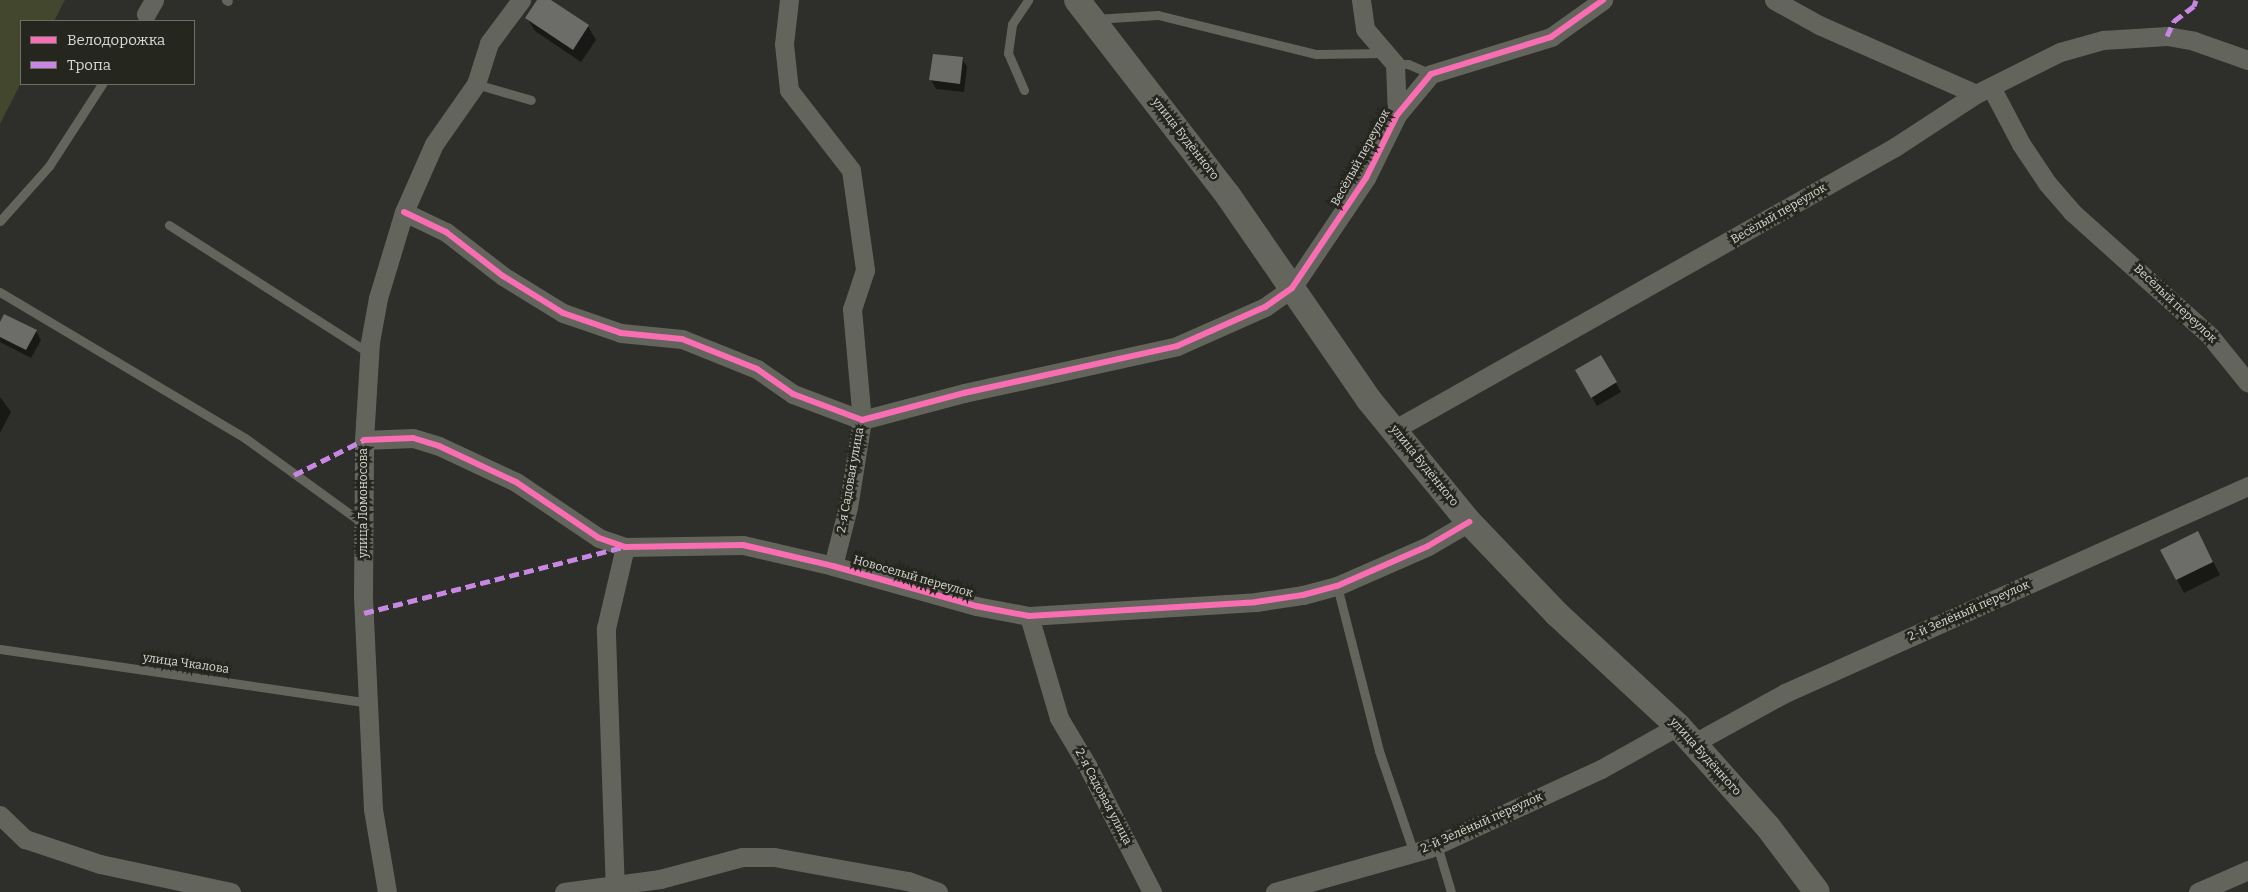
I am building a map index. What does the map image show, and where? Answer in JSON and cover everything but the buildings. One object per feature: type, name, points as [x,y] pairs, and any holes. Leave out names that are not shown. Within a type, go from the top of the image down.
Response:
[{"type":"main road","name":"улица Будённого","points":[[1085,10],[1227,194],[1369,400],[1469,522],[1557,614],[1686,734],[1768,828],[1817,892]]},
{"type":"street","name":"улица Ломоносова","points":[[387,892],[373,809],[363,597],[364,440],[369,353],[378,298],[404,212],[434,144],[476,84],[489,43],[521,0]]},
{"type":"street","name":"2-я Садовая улица","points":[[789,0],[784,44],[789,90],[851,170],[866,270],[852,309],[862,420],[848,507],[834,566]]},
{"type":"street","points":[[1361,0],[1365,28],[1390,59],[1397,115]]},
{"type":"street","points":[[1432,74],[1551,37],[1603,0]]},
{"type":"street","points":[[1774,0],[1819,25],[1984,91]]},
{"type":"street","name":"Весёлый переулок","points":[[1395,430],[1895,148],[1984,91],[2060,52],[2103,40],[2167,36],[2213,46],[2248,60]]},
{"type":"street","name":"Весёлый переулок","points":[[1292,288],[1366,178],[1397,115],[1432,74]]},
{"type":"street","name":"Весёлый переулок","points":[[1984,91],[2047,183],[2072,212],[2210,336],[2248,383]]},
{"type":"street","points":[[404,212],[446,232],[504,276],[563,313],[620,333],[682,339],[757,369],[793,394],[862,420],[964,393],[1176,346],[1237,322],[1292,288]]},
{"type":"street","name":"Новоселый переулок","points":[[364,440],[413,438],[439,446],[516,482],[599,538],[624,546],[743,545],[834,566],[976,606],[1029,616],[1256,602],[1337,586],[1428,546],[1469,522]]},
{"type":"street","name":"2-й Зелёный переулок","points":[[1276,892],[1437,845],[1600,769],[1785,693],[2248,486]]},
{"type":"street","points":[[615,889],[606,628],[624,546]]},
{"type":"street","name":"2-я Садовая улица","points":[[1029,616],[1059,718],[1087,764],[1152,892]]},
{"type":"street","points":[[0,815],[25,839],[100,864],[231,892]]},
{"type":"street","points":[[564,892],[615,889],[742,857],[774,857],[908,881],[938,892]]},
{"type":"street","points":[[2198,892],[2227,876],[2248,870]]},
{"type":"lane","points":[[1024,90],[1008,53],[1012,24],[1028,0]]},
{"type":"lane","points":[[1085,10],[1158,15],[1316,54],[1390,59],[1432,74]]},
{"type":"lane","points":[[476,84],[531,100]]},
{"type":"lane","points":[[0,221],[49,166],[101,85]]},
{"type":"lane","points":[[169,225],[369,353]]},
{"type":"lane","points":[[0,292],[245,438],[364,525]]},
{"type":"lane","points":[[1337,586],[1379,751],[1414,852]]},
{"type":"lane","name":"улица Чкалова","points":[[0,649],[369,703]]},
{"type":"lane","points":[[1437,845],[1451,892]]},
{"type":"green space","points":[[0,0],[65,0],[55,20],[20,20],[20,85],[0,124]]},
{"type":"marked path","points":[[2167,36],[2174,21],[2194,6],[2196,0]]},
{"type":"marked path","points":[[294,475],[364,440]]},
{"type":"marked path","points":[[364,613],[622,547]]},
{"type":"cycle path","points":[[404,212],[446,232],[503,276],[563,313],[621,333],[682,339],[757,369],[793,394],[862,420],[964,393],[1177,346],[1265,307],[1292,288],[1366,178],[1397,115],[1431,74],[1551,37],[1603,0]]},
{"type":"cycle path","points":[[364,440],[413,438],[439,446],[516,482],[599,538],[625,547],[743,545],[833,566],[976,606],[1029,616],[1256,602],[1303,595],[1337,586],[1428,546],[1469,522]]}]
